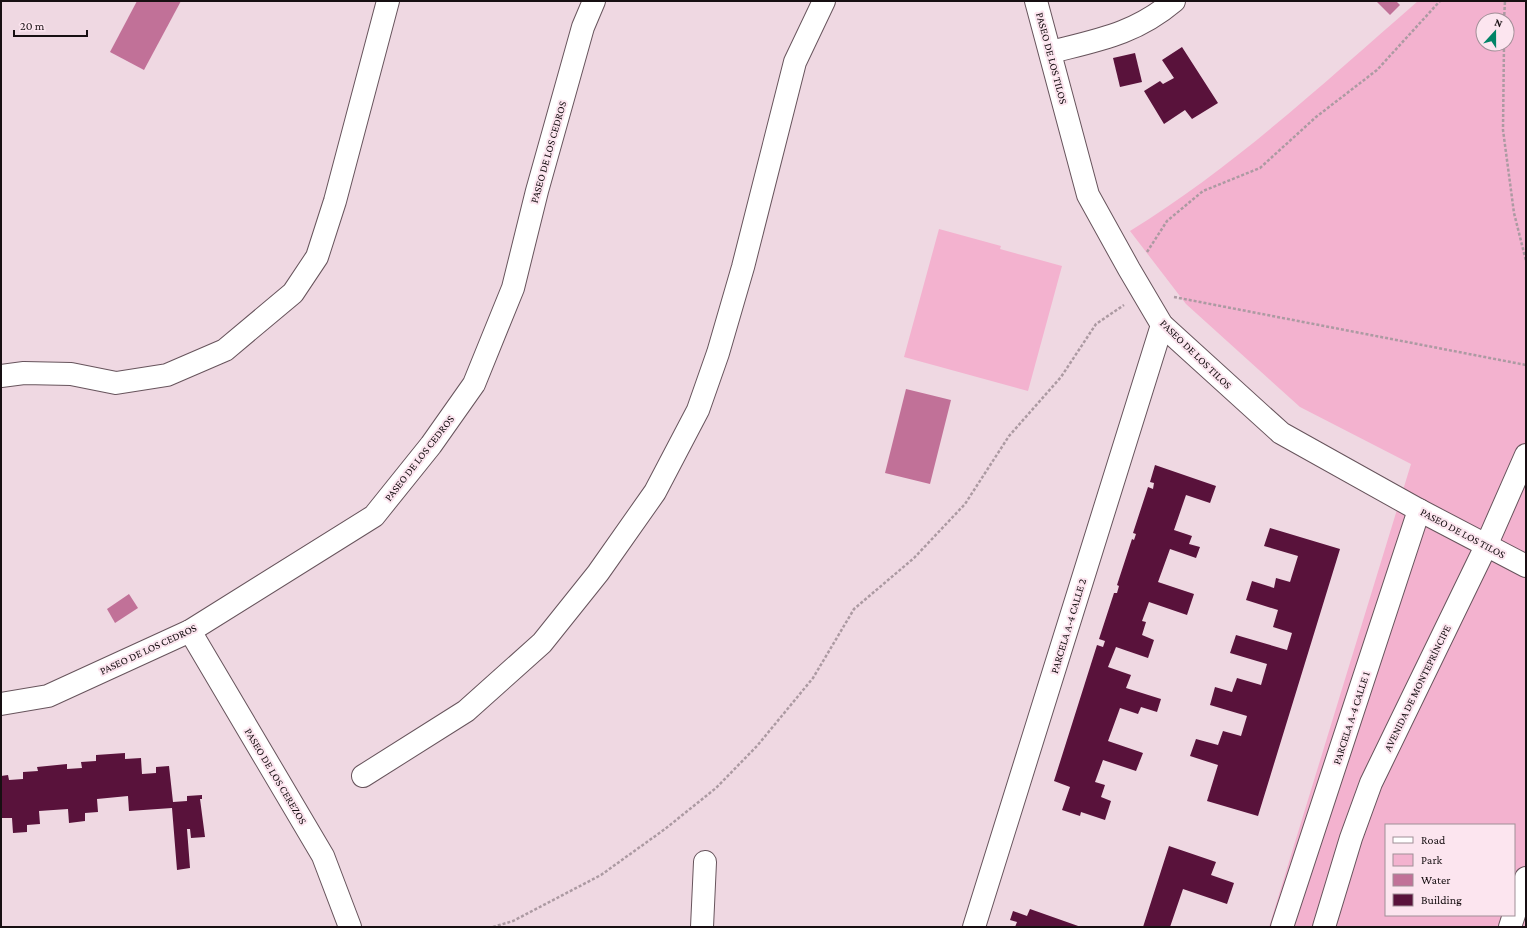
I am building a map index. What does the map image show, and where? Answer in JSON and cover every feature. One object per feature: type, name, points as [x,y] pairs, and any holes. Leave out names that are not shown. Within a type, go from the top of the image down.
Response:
[{"type":"street","points":[[1,376],[24,373],[71,374],[116,383],[167,375],[225,350],[293,293],[317,257],[334,202],[388,1]]},
{"type":"street","name":"PASEO DE LOS CEDROS","points":[[1,704],[48,696],[190,631],[374,516],[432,445],[474,384],[513,288],[537,191],[584,27],[594,1]]},
{"type":"street","points":[[363,776],[466,711],[542,643],[598,573],[655,492],[698,410],[718,353],[743,267],[795,62],[824,1]]},
{"type":"street","name":"PASEO DE LOS TILOS","points":[[1036,1],[1051,52],[1088,195],[1129,269],[1162,324],[1281,433],[1419,510],[1526,566]]},
{"type":"street","points":[[1051,52],[1121,34],[1156,16],[1174,1]]},
{"type":"street","name":"PARCELA A-4 CALLE 2","points":[[974,927],[1162,324]]},
{"type":"street","name":"AVENIDA DE MONTEPRÍNCIPE","points":[[1324,927],[1350,838],[1371,783],[1486,546],[1526,455]]},
{"type":"street","name":"PARCELA A-4 CALLE 1","points":[[1282,927],[1419,510]]},
{"type":"street","name":"PASEO DE LOS CEREZOS","points":[[190,631],[323,856],[350,927]]},
{"type":"street","points":[[702,927],[705,862]]},
{"type":"street","points":[[1515,912],[1526,878]]},
{"type":"street","points":[[1510,927],[1514,916]]},
{"type":"path","points":[[1129,269],[1148,252],[1167,222],[1203,191],[1260,168],[1316,117],[1377,70],[1440,1]]},
{"type":"path","points":[[1504,1],[1504,12]]},
{"type":"path","points":[[1504,52],[1503,130],[1514,213],[1526,261]]},
{"type":"path","points":[[493,927],[513,921],[601,875],[665,829],[716,788],[757,746],[813,678],[854,609],[914,558],[965,504],[1009,436],[1061,377],[1096,324],[1143,291],[1526,365]]},
{"type":"green space","points":[[1418,1],[1526,1],[1526,927],[1269,927],[1411,464],[1300,407],[1186,304],[1130,231],[1169,206],[1206,179],[1278,122]]},
{"type":"green space","points":[[939,229],[1001,246],[1000,249],[1062,266],[1028,391],[904,357]]},
{"type":"water","points":[[137,1],[181,1],[144,70],[110,52]]},
{"type":"water","points":[[1376,1],[1396,1],[1400,5],[1390,15]]},
{"type":"water","points":[[906,389],[951,400],[930,484],[885,473]]},
{"type":"water","points":[[129,594],[138,608],[115,623],[107,609]]},
{"type":"building","points":[[1182,47],[1218,103],[1192,119],[1185,110],[1164,124],[1144,91],[1160,81],[1163,84],[1174,78],[1162,60]]},
{"type":"building","points":[[1135,53],[1142,82],[1120,87],[1113,58]]},
{"type":"building","points":[[1155,465],[1216,486],[1210,503],[1186,495],[1174,530],[1192,536],[1189,544],[1200,547],[1196,558],[1170,549],[1158,582],[1194,594],[1187,615],[1149,602],[1142,621],[1146,622],[1142,635],[1154,640],[1148,658],[1116,647],[1108,667],[1131,675],[1126,688],[1161,699],[1157,712],[1141,707],[1138,714],[1120,708],[1108,741],[1143,753],[1136,771],[1103,760],[1095,782],[1105,785],[1101,797],[1111,801],[1105,820],[1081,812],[1080,816],[1062,810],[1070,787],[1054,781],[1097,645],[1103,647],[1105,641],[1099,639],[1114,593],[1117,593],[1119,586],[1117,585],[1132,539],[1134,540],[1136,534],[1133,533],[1148,487],[1153,489],[1154,483],[1150,482]]},
{"type":"building","points":[[1270,528],[1340,549],[1258,816],[1207,801],[1218,765],[1190,756],[1196,739],[1218,745],[1223,731],[1241,736],[1247,716],[1210,705],[1215,687],[1232,692],[1237,678],[1261,685],[1267,664],[1230,653],[1236,635],[1287,650],[1292,633],[1273,627],[1278,610],[1246,600],[1252,581],[1274,588],[1276,578],[1290,582],[1298,556],[1264,546]]},
{"type":"building","points":[[125,753],[125,759],[141,758],[142,774],[156,773],[156,767],[169,766],[173,802],[187,801],[187,796],[202,795],[202,799],[200,799],[205,837],[191,838],[190,829],[187,829],[190,868],[177,870],[172,808],[129,811],[128,796],[97,799],[98,812],[85,813],[85,821],[69,823],[68,809],[39,811],[40,824],[27,825],[27,832],[13,833],[12,818],[1,818],[1,776],[8,775],[9,780],[23,779],[23,772],[38,771],[37,767],[67,764],[67,769],[82,768],[81,762],[96,761],[96,755]]},
{"type":"building","points":[[1169,846],[1216,862],[1211,875],[1234,883],[1227,904],[1183,889],[1170,927],[1143,927]]},
{"type":"building","points":[[1030,909],[1081,927],[1015,927],[1017,922],[1010,920],[1013,911],[1027,916]]}]
